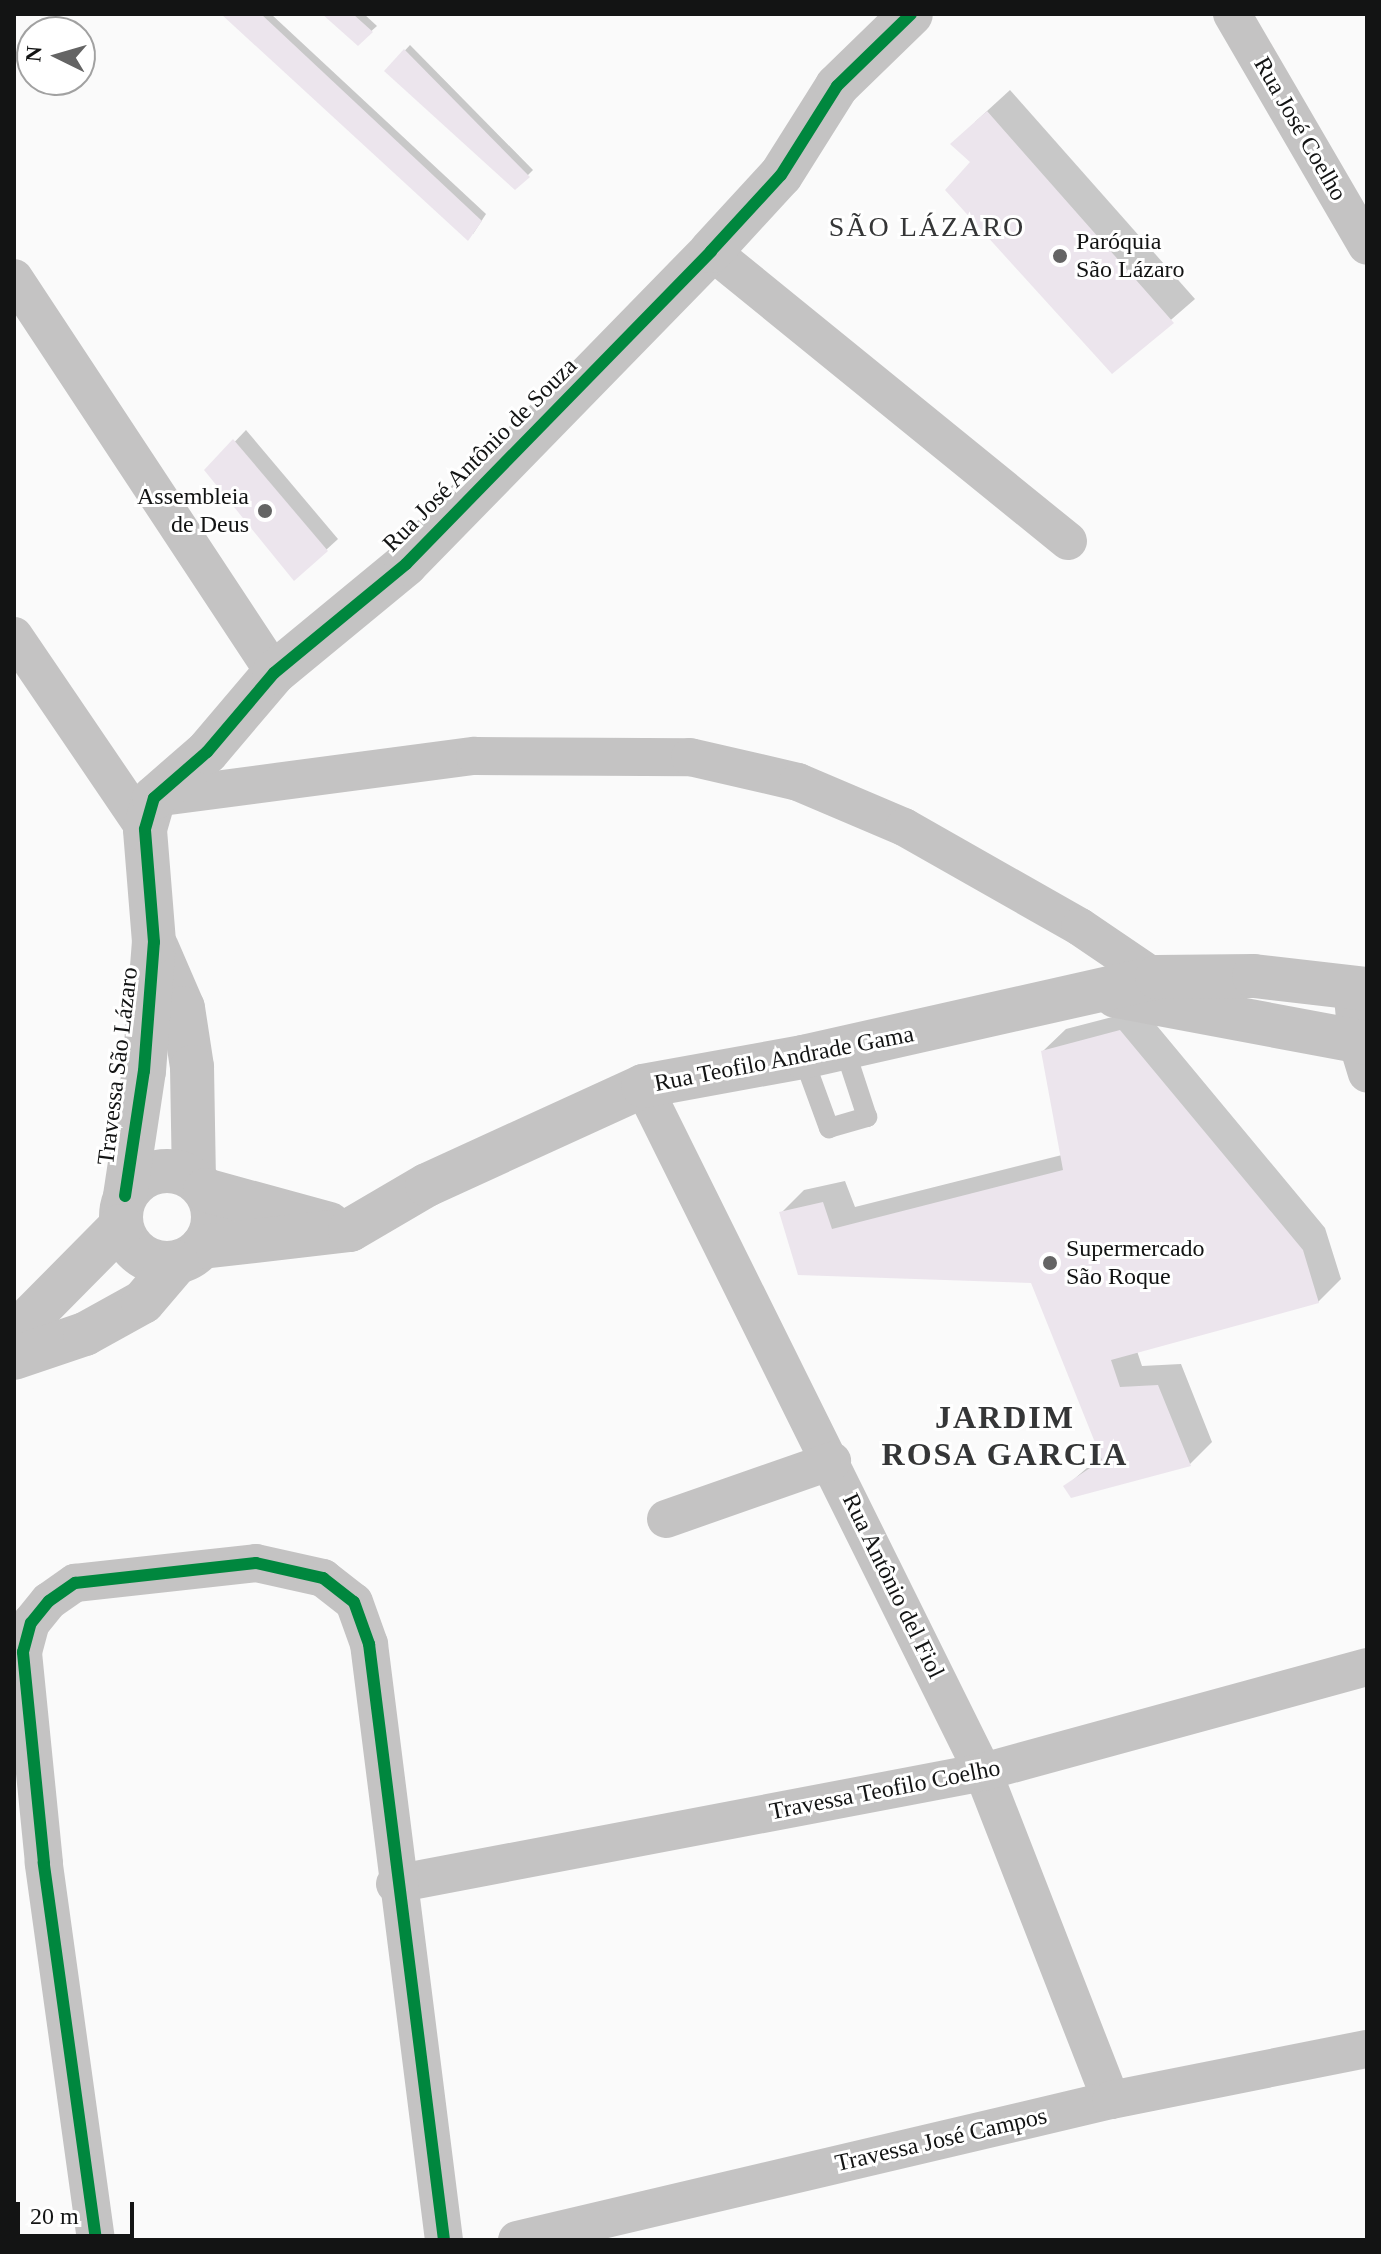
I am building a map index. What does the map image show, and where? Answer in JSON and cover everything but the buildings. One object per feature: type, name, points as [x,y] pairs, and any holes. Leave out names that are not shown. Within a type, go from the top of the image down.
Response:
[{"type":"street","name":"Rua José Antônio de Souza","points":[[150,813],[274,673],[406,564],[711,251],[781,175],[837,86],[911,14]]},
{"type":"street","name":"Rua José Coelho","points":[[1232,14],[1367,246]]},
{"type":"street","points":[[711,251],[1068,541]]},
{"type":"street","points":[[14,278],[274,673]]},
{"type":"street","points":[[14,636],[150,813],[154,942]]},
{"type":"street","points":[[150,813],[475,756],[690,757],[798,782],[904,827],[1080,927],[1157,977],[1204,1014]]},
{"type":"street","name":"Travessa São Lázaro","points":[[154,942],[183,1008],[192,1067],[199,1184]]},
{"type":"street","name":"Travessa São Lázaro","points":[[123,1211],[144,1071],[154,942]]},
{"type":"street","name":"Rua Teofilo Andrade Gama","points":[[123,1211],[126,1240],[148,1260],[350,1230],[427,1185],[643,1086],[824,1052],[1102,993],[1157,977],[1254,976],[1359,987]]},
{"type":"street","points":[[1359,987],[1364,1053]]},
{"type":"street","name":"Rua Teofilo Andrade Gama","points":[[1102,993],[1364,1053]]},
{"type":"street","name":"Rua Antônio del Fiol","points":[[643,1086],[832,1461],[983,1772],[1111,2100]]},
{"type":"street","points":[[14,1334],[123,1211],[148,1174],[179,1172],[199,1184],[350,1230]]},
{"type":"street","points":[[14,1358],[85,1334],[143,1302],[189,1254],[213,1219],[199,1184]]},
{"type":"street","points":[[666,1519],[832,1461]]},
{"type":"street","points":[[96,2240],[24,1690],[23,1652],[31,1623],[49,1601],[75,1583],[256,1563],[323,1578],[354,1602],[369,1644],[395,1884],[444,2240]]},
{"type":"street","name":"Travessa Teofilo Coelho","points":[[395,1884],[983,1772],[1367,1667]]},
{"type":"street","name":"Travessa José Campos","points":[[517,2240],[1111,2100],[1367,2049]]},
{"type":"cycle path","points":[[125,1196],[144,1071],[154,942],[145,829],[154,798],[207,752],[274,673],[406,564],[711,251],[781,175],[837,86],[911,14]]},
{"type":"cycle path","points":[[96,2240],[44,1863],[23,1652],[31,1623],[49,1601],[75,1583],[256,1563],[323,1578],[354,1602],[369,1644],[444,2240]]},
{"type":"place","name":"Paróquia São Lázaro","points":[[1060,256]]},
{"type":"place","name":"Assembleia de Deus","points":[[265,511]]},
{"type":"place","name":"Supermercado São Roque","points":[[1050,1263]]},
{"type":"district","name":"SÃO LÁZARO","points":[[927,227]]},
{"type":"district","name":"JARDIM ROSA GARCIA","points":[[1005,1436]]}]
